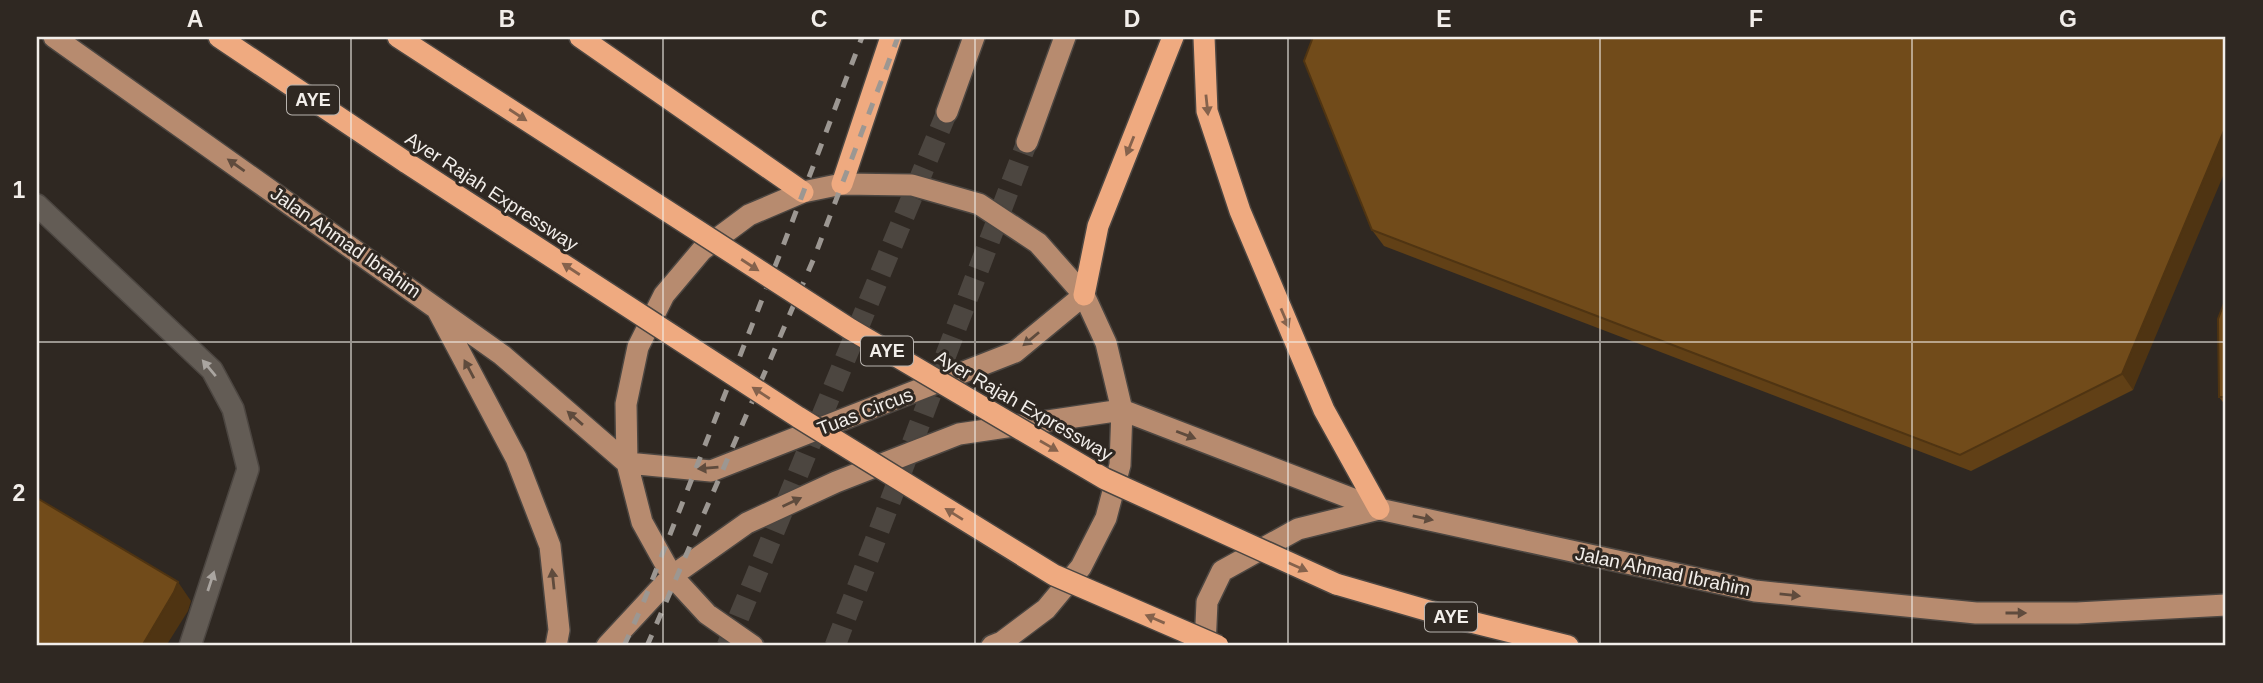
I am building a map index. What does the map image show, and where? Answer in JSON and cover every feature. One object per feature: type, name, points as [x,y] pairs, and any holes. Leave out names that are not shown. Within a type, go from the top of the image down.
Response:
[{"type":"highway","name":"Ayer Rajah Expressway","points":[[219,37],[407,163],[798,417],[1054,575],[1218,646]]},
{"type":"highway","name":"Ayer Rajah Expressway","points":[[398,37],[849,329],[1105,479],[1336,584],[1443,615],[1567,646]]},
{"type":"highway","points":[[580,37],[803,192]]},
{"type":"highway","points":[[842,184],[891,37]]},
{"type":"highway","points":[[1084,295],[1098,226],[1173,37]]},
{"type":"highway","points":[[1204,37],[1207,111],[1240,211],[1324,410],[1379,509]]},
{"type":"main road","name":"Jalan Ahmad Ibrahim","points":[[54,37],[502,355],[627,463]]},
{"type":"main road","points":[[947,113],[974,37]]},
{"type":"main road","points":[[1027,142],[1065,37]]},
{"type":"main road","points":[[753,646],[707,614],[671,576],[642,522],[627,463],[626,404],[638,347],[664,295],[702,250],[749,215],[803,192],[842,184],[912,185],[979,204],[1038,243],[1084,295],[1106,343],[1122,411],[1120,466],[1106,519],[1081,567],[1046,609],[1002,642],[992,646]]},
{"type":"main road","name":"Tuas Circus","points":[[627,463],[711,471],[1015,352],[1084,295]]},
{"type":"main road","points":[[434,305],[516,458],[550,546],[559,630],[556,646]]},
{"type":"main road","name":"Jalan Ahmad Ibrahim","points":[[1122,411],[1379,509],[1755,591],[1976,613],[2077,613],[2226,604]]},
{"type":"main road","points":[[607,646],[671,576],[747,523],[836,482],[959,434],[1122,411]]},
{"type":"main road","points":[[1205,646],[1207,602],[1222,571],[1298,529],[1379,509]]},
{"type":"lane","points":[[37,205],[212,370],[233,409],[248,469],[190,646]]},
{"type":"building","points":[[1313,37],[2226,37],[2226,126],[2122,374],[1960,455],[1372,230],[1304,61]]},
{"type":"building","points":[[2226,298],[2226,397],[2219,397],[2218,319]]},
{"type":"building","points":[[37,498],[178,582],[142,646],[37,646]]},
{"type":"tunnel","points":[[727,646],[947,112]]},
{"type":"tunnel","points":[[835,646],[1027,142]]},
{"type":"railway","points":[[624,646],[783,246],[862,37]]},
{"type":"railway","points":[[647,646],[814,258],[898,37]]}]
